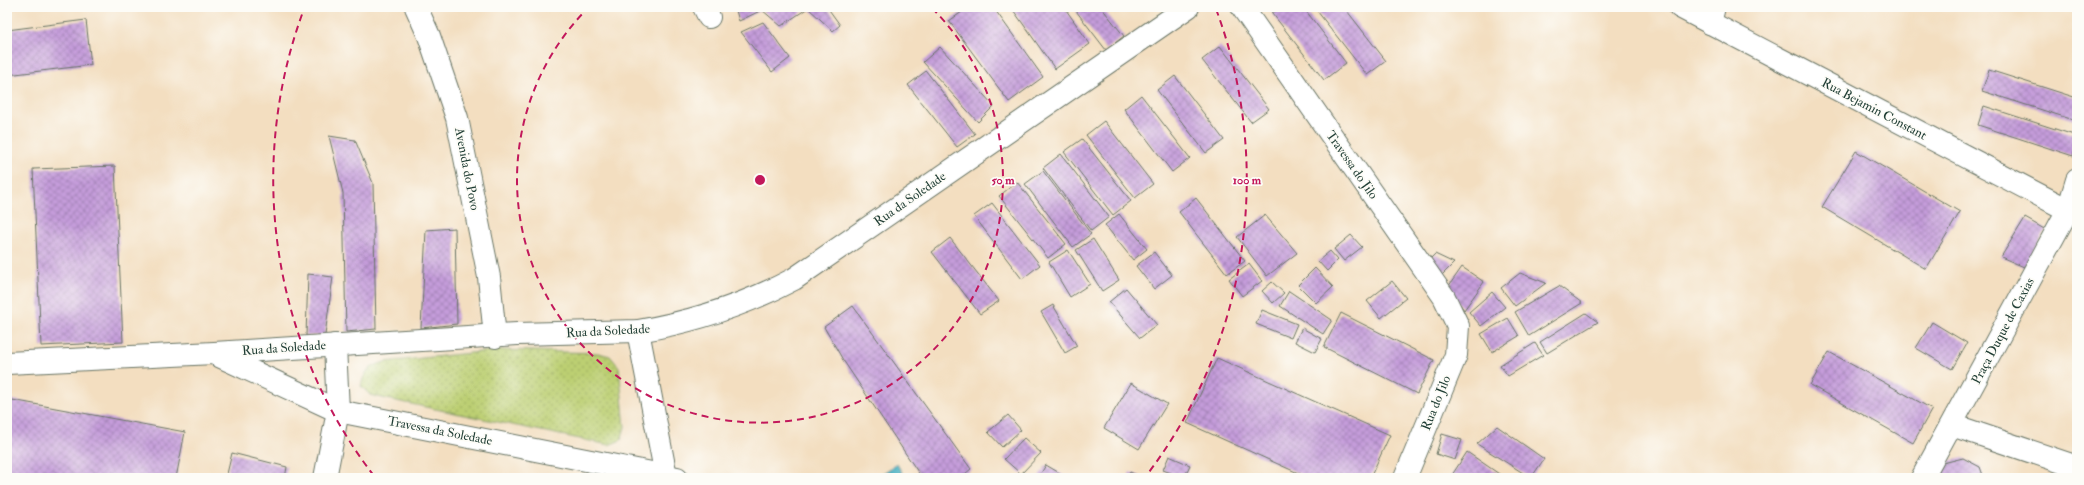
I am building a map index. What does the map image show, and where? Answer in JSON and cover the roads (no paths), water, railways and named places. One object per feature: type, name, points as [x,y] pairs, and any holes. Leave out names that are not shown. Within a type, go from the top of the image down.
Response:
[{"type":"street","name":"Avenida do Povo","points":[[416,7],[429,36],[457,118],[488,277],[495,337]]},
{"type":"street","name":"Rua da Soledade","points":[[7,363],[214,353],[495,337],[517,334],[638,331],[656,328],[719,311],[761,296],[794,279],[1188,7]]},
{"type":"street","name":"Travessa do Jilo","points":[[1242,7],[1444,297],[1458,326]]},
{"type":"street","name":"Rua Bejamin Constant","points":[[1680,7],[1712,15],[2068,210]]},
{"type":"street","name":"Praça Duque de Caxias","points":[[1922,478],[2068,210],[2077,180]]},
{"type":"street","name":"Rua do Jilo","points":[[1405,478],[1456,354],[1458,326]]},
{"type":"street","points":[[638,331],[671,477]]},
{"type":"street","points":[[326,478],[338,411],[335,345]]},
{"type":"street","name":"Travessa da Soledade","points":[[214,353],[338,411],[671,477]]},
{"type":"street","points":[[1952,425],[2077,468]]},
{"type":"water","points":[[897,464],[905,478],[875,478]]}]
